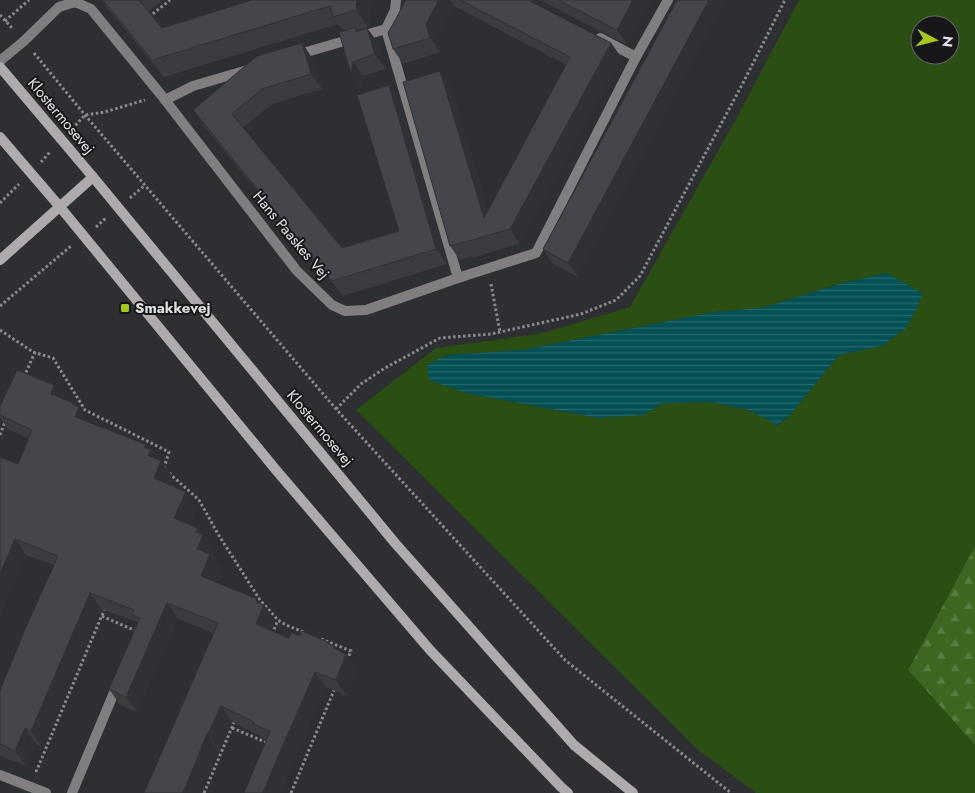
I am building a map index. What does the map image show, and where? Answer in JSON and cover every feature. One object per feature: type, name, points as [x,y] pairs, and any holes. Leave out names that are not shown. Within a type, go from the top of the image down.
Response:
[{"type":"main road","name":"Klostermosevej","points":[[0,67],[408,558],[574,745],[633,793]]},
{"type":"main road","points":[[0,137],[60,207],[276,470],[423,642],[561,788],[568,793]]},
{"type":"main road","points":[[0,260],[93,177]]},
{"type":"street","points":[[396,0],[395,10],[386,29],[458,278]]},
{"type":"street","name":"Hans Paaskes Vej","points":[[0,61],[60,7],[75,2],[91,9],[163,98],[297,271],[332,305],[345,311],[366,310],[536,253],[636,57],[668,0]]},
{"type":"street","points":[[285,59],[386,29]]},
{"type":"street","points":[[594,35],[636,57]]},
{"type":"street","points":[[163,98],[193,86],[258,67]]},
{"type":"street","points":[[72,793],[121,676]]},
{"type":"street","points":[[0,775],[46,793]]},
{"type":"path","points":[[5,21],[29,0]]},
{"type":"path","points":[[148,18],[170,0]]},
{"type":"path","points":[[336,409],[362,384],[385,368],[440,338],[500,332],[581,314],[616,300],[640,276],[785,0]]},
{"type":"path","points":[[0,15],[24,40],[85,116],[336,409],[565,660],[731,793]]},
{"type":"path","points":[[85,116],[163,98]]},
{"type":"path","points":[[488,268],[500,332]]},
{"type":"path","points":[[0,330],[35,352],[53,358],[85,410],[169,452],[164,468],[200,500],[218,534],[260,600],[286,626],[310,635]]},
{"type":"path","points":[[23,380],[35,352]]},
{"type":"path","points":[[0,435],[8,416]]},
{"type":"path","points":[[30,787],[106,607]]},
{"type":"path","points":[[102,616],[138,632]]},
{"type":"path","points":[[270,638],[278,620]]},
{"type":"path","points":[[318,638],[351,651],[344,669]]},
{"type":"path","points":[[291,793],[336,686]]},
{"type":"path","points":[[204,793],[236,719]]},
{"type":"path","points":[[232,728],[270,744],[267,750]]},
{"type":"green space","points":[[799,0],[975,0],[975,546],[908,670],[975,745],[975,793],[756,793],[697,749],[356,410],[436,348],[543,333],[630,307],[736,119]],"holes":[[[887,273],[882,346],[839,355],[789,416],[778,425],[750,410],[711,402],[663,403],[598,418],[466,393],[429,380],[447,355],[522,350],[714,312],[761,308],[842,283]]]},
{"type":"green space","points":[[975,546],[975,745],[908,670]]},
{"type":"water","points":[[887,273],[922,293],[918,306],[906,328],[882,346],[839,355],[789,416],[777,425],[749,410],[711,402],[663,403],[644,415],[598,418],[466,393],[429,380],[427,365],[447,355],[522,350],[714,312],[761,308],[842,283]]},
{"type":"building","points":[[103,0],[139,0],[162,28],[252,0],[357,0],[356,10],[333,17],[330,6],[152,60]]},
{"type":"building","points":[[406,0],[439,0],[426,24],[430,38],[393,49],[388,33]]},
{"type":"building","points":[[460,0],[528,0],[611,43],[510,229],[450,246],[403,82],[440,71],[484,218],[570,57]]},
{"type":"building","points":[[558,0],[633,0],[617,30]]},
{"type":"building","points":[[677,0],[709,0],[568,263],[543,249]]},
{"type":"building","points":[[356,27],[356,32],[367,28],[375,54],[353,62],[351,74],[339,32]]},
{"type":"building","points":[[302,43],[311,74],[262,89],[232,114],[342,248],[399,231],[357,95],[389,85],[436,249],[332,281],[193,110],[257,56]]},
{"type":"building","points":[[17,370],[54,385],[51,394],[79,407],[75,417],[145,444],[144,447],[151,450],[148,455],[161,461],[154,478],[186,492],[174,518],[198,528],[196,532],[203,535],[197,549],[210,554],[201,576],[257,599],[256,602],[264,605],[256,624],[289,638],[291,632],[300,636],[302,631],[328,642],[334,648],[346,654],[336,680],[315,672],[263,793],[244,793],[270,731],[221,706],[207,734],[183,793],[144,793],[218,623],[167,603],[126,697],[109,689],[140,618],[132,615],[134,610],[90,593],[31,731],[25,728],[15,751],[0,744],[0,690],[58,556],[15,539],[0,574],[0,457],[18,464],[32,430],[0,415],[0,406]]},
{"type":"place","name":"Smakkevej","points":[[125,308]]}]
